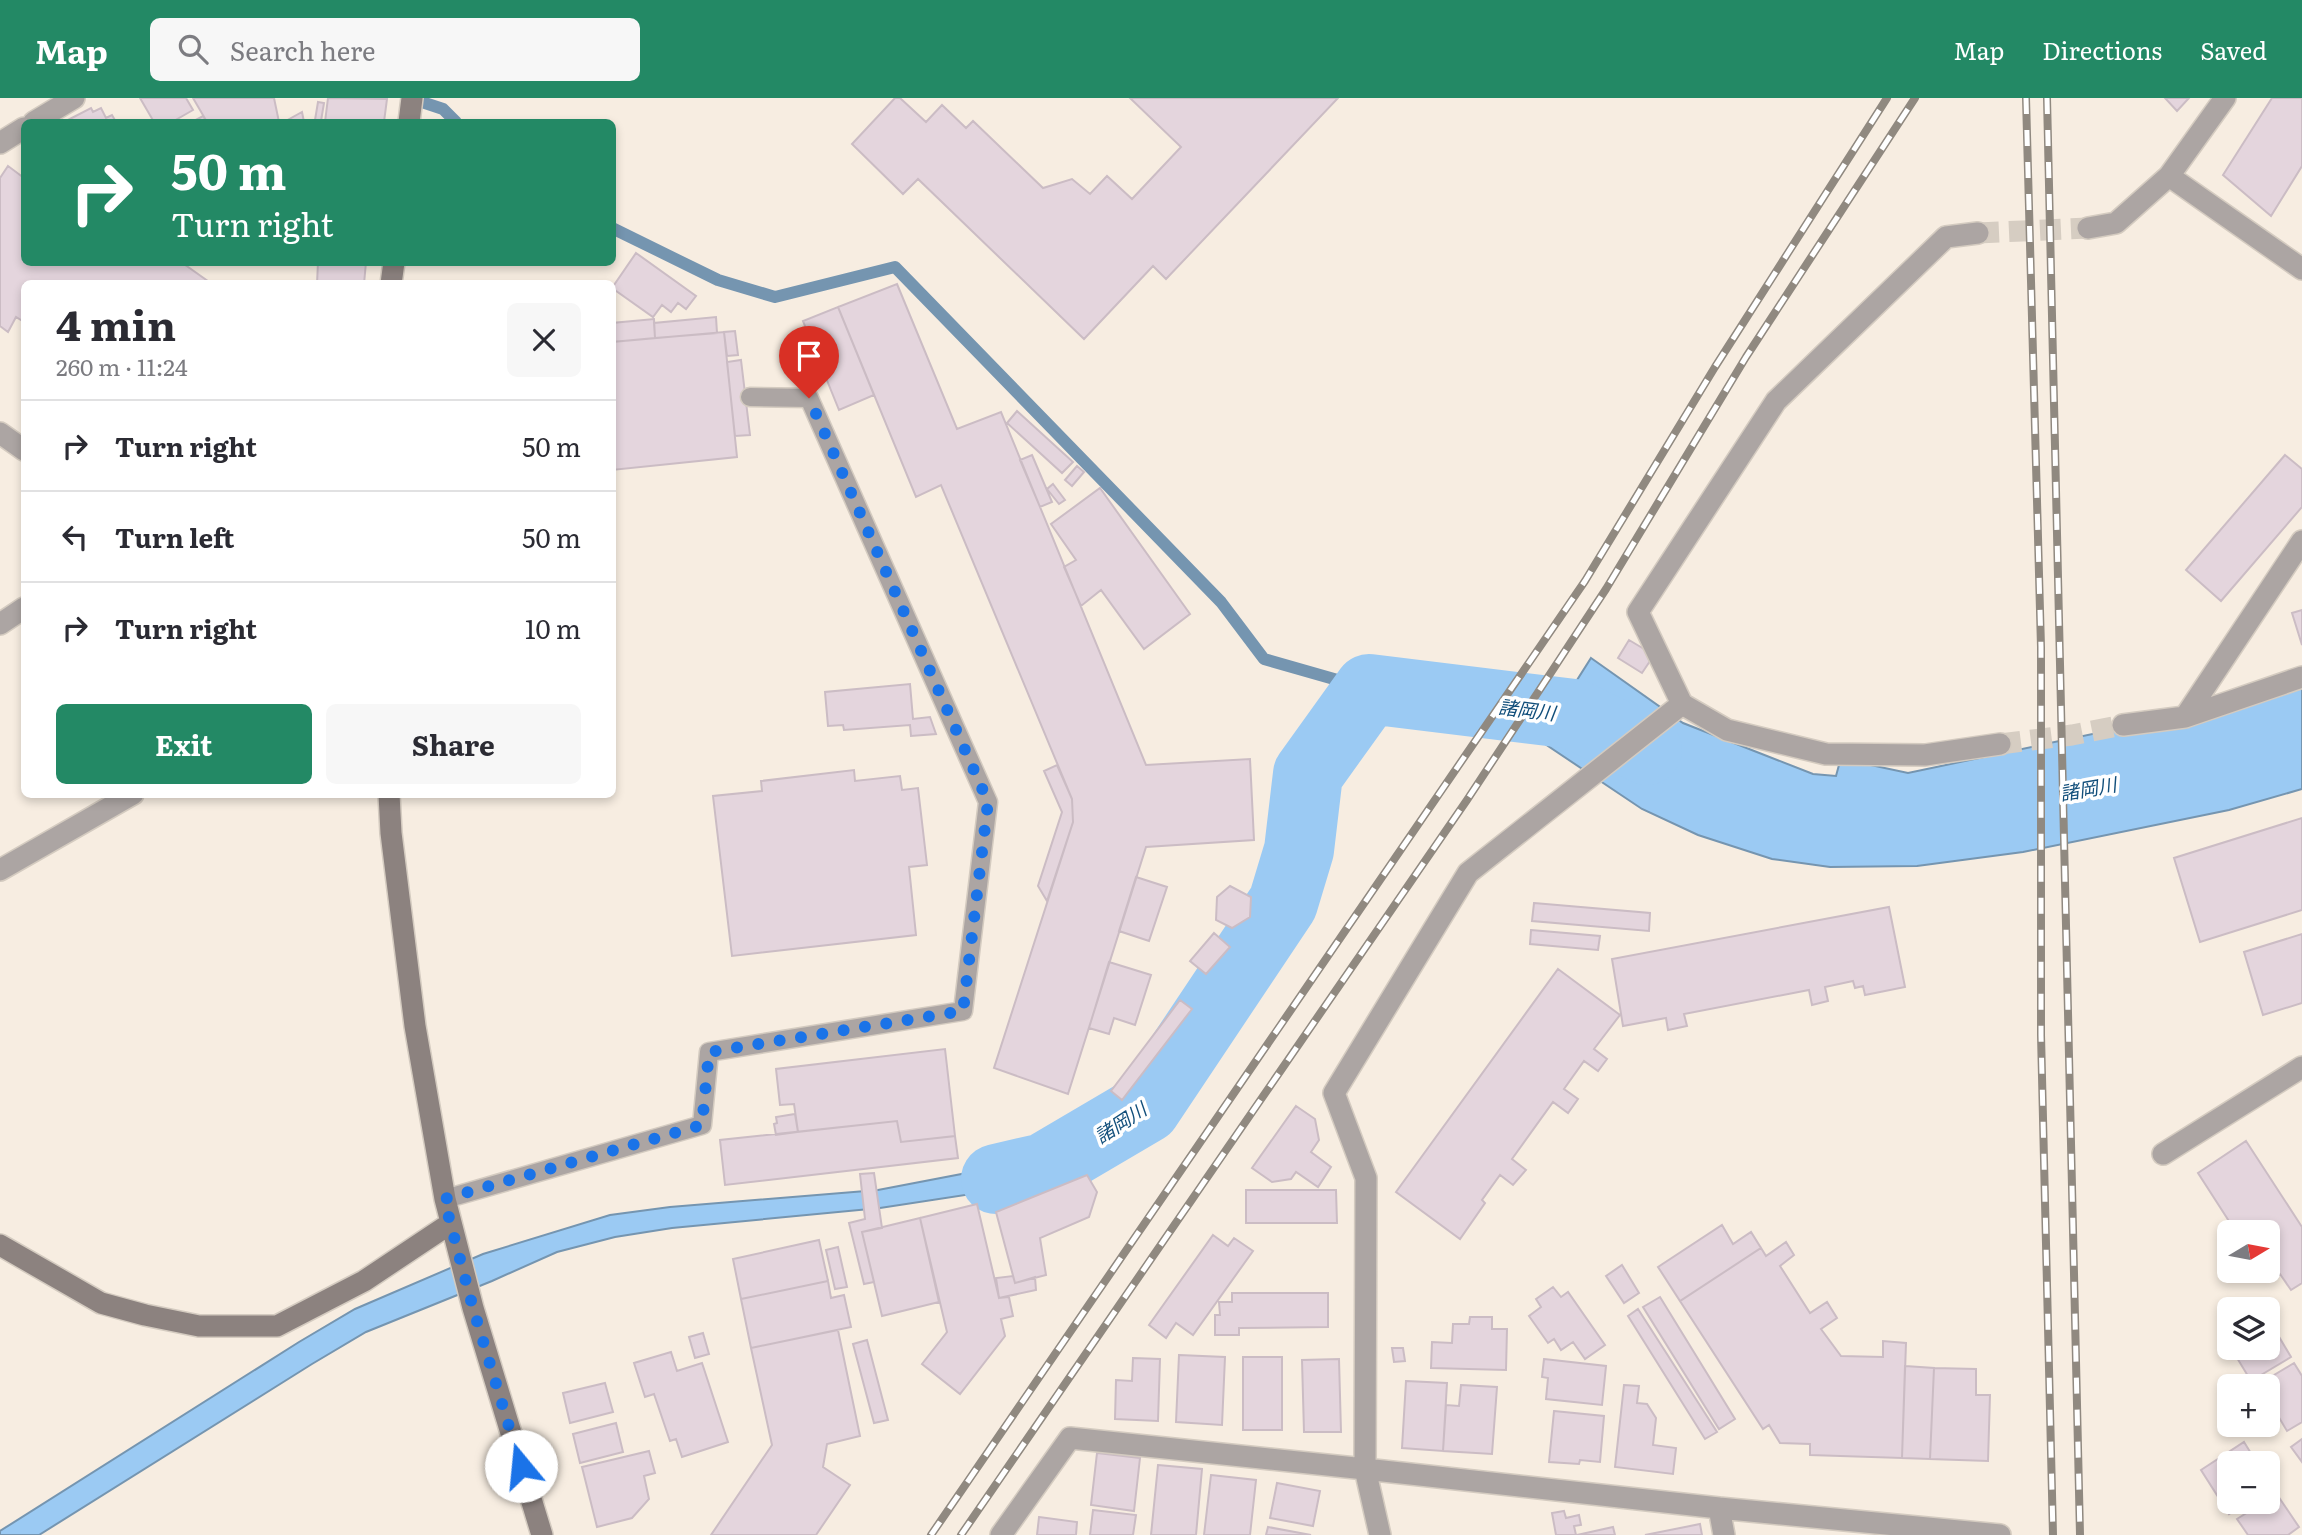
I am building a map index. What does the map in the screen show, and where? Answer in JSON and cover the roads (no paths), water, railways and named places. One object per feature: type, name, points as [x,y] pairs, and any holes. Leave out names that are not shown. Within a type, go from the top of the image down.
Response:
[{"type":"street","points":[[39,119],[74,98]]},
{"type":"street","points":[[409,119],[412,98]]},
{"type":"street","points":[[2088,228],[2116,223],[2169,176],[2225,98]]},
{"type":"street","points":[[0,143],[21,130]]},
{"type":"street","points":[[2169,176],[2302,269]]},
{"type":"street","points":[[1978,233],[1946,237],[1776,401],[1638,612],[1682,704],[1727,730],[1826,754],[1925,755],[2000,744]]},
{"type":"street","points":[[0,433],[21,448]]},
{"type":"street","points":[[2185,717],[2302,541]]},
{"type":"street","points":[[0,624],[21,610]]},
{"type":"street","points":[[2123,725],[2185,717],[2302,677]]},
{"type":"street","points":[[1380,1535],[1365,1469],[1366,1178],[1334,1093],[1468,873],[1682,704]]},
{"type":"street","points":[[5,861],[125,798]]},
{"type":"street","points":[[389,798],[391,833],[415,1026],[444,1199],[473,1308],[542,1535]]},
{"type":"street","points":[[2163,1154],[2302,1067]]},
{"type":"street","points":[[0,1245],[101,1303],[199,1326],[277,1326],[364,1280],[451,1223]]},
{"type":"street","points":[[1001,1535],[1070,1438],[1719,1508],[2000,1535]]},
{"type":"street","points":[[1719,1508],[1724,1535]]},
{"type":"lane","points":[[444,1199],[702,1125],[709,1052],[963,1011],[988,802],[809,398],[750,397]]},
{"type":"water","points":[[1591,658],[1683,723],[1813,774],[1836,776],[1839,765],[1866,764],[1908,773],[2254,700],[2302,686],[2302,789],[2229,810],[2023,852],[1917,866],[1830,867],[1772,859],[1698,835],[1642,809],[1539,740]]},
{"type":"water","points":[[993,1168],[998,1190],[880,1208],[672,1228],[615,1237],[557,1252],[366,1332],[39,1535],[0,1535],[0,1531],[355,1309],[483,1254],[610,1215],[670,1207],[878,1190]]},
{"type":"waterway","points":[[410,98],[443,109],[453,119]]},
{"type":"waterway","points":[[616,230],[718,280],[775,297],[895,267],[1221,602],[1264,659],[1369,689]]},
{"type":"waterway","name":"諸岡川","points":[[996,1179],[1044,1168],[1146,1108],[1283,903],[1299,850],[1308,774],[1369,689],[1574,714],[1647,750]]},
{"type":"tunnel","points":[[1978,233],[2088,228]]},
{"type":"tunnel","points":[[2000,744],[2123,725]]},
{"type":"railway","points":[[931,1535],[1585,581],[1715,367],[1887,98]]},
{"type":"railway","points":[[961,1535],[1467,800],[1606,589],[1746,357],[1915,98]]},
{"type":"railway","points":[[2026,98],[2041,647],[2041,1035],[2053,1535]]},
{"type":"railway","points":[[2047,98],[2080,1535]]}]
